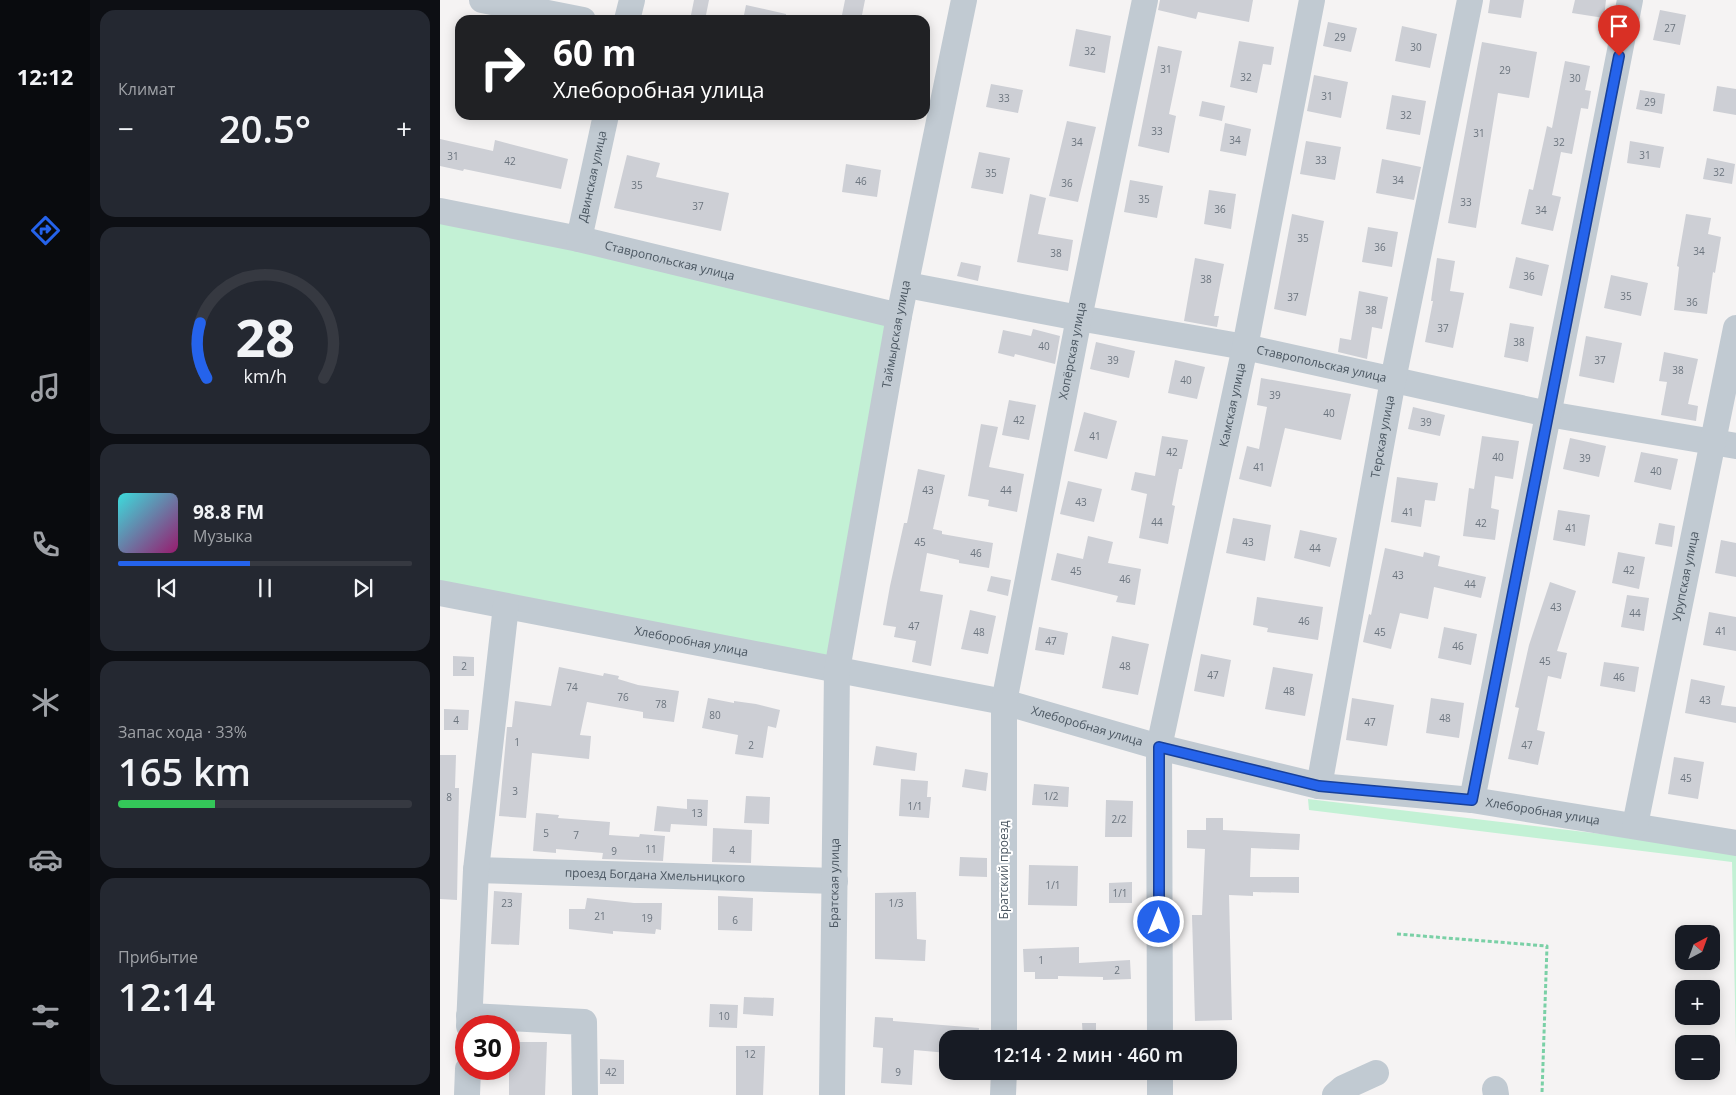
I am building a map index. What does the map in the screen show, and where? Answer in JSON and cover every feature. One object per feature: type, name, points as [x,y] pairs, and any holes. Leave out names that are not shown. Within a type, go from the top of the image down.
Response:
[{"type":"street","points":[[482,0],[558,15]]},
{"type":"street","points":[[628,15],[632,0]]},
{"type":"street","name":"Таймырская улица","points":[[837,670],[899,316],[907,285],[964,0]]},
{"type":"street","name":"Хопёрская улица","points":[[1004,702],[1078,318],[1144,0]]},
{"type":"street","name":"Камская улица","points":[[1160,1030],[1159,747],[1245,347],[1312,0]]},
{"type":"street","name":"Терская улица","points":[[1319,786],[1393,380],[1470,0]]},
{"type":"street","points":[[1472,800],[1630,0]]},
{"type":"street","name":"Двинская улица","points":[[579,239],[605,120]]},
{"type":"street","name":"Ставропольская улица","points":[[440,211],[579,239],[899,316]]},
{"type":"street","name":"Ставропольская улица","points":[[907,285],[1078,318],[1245,347],[1548,414],[1725,444]]},
{"type":"street","name":"Урупская улица","points":[[1635,825],[1725,444],[1736,328]]},
{"type":"street","name":"Хлеборобная улица","points":[[440,593],[1004,702],[1159,747],[1319,786],[1472,800],[1635,825],[1736,843]]},
{"type":"street","points":[[469,1015],[476,870],[506,606]]},
{"type":"street","name":"Братская улица","points":[[832,1095],[837,670]]},
{"type":"street","name":"Братский проезд","points":[[1004,702],[1004,1030]]},
{"type":"street","name":"проезд Богдана Хмельницкого","points":[[476,870],[835,881]]},
{"type":"street","points":[[520,1021],[584,1022],[586,1095]]},
{"type":"street","points":[[1335,1095],[1343,1088],[1376,1073]]},
{"type":"street","points":[[467,1095],[468,1080]]},
{"type":"street","points":[[1004,1080],[1004,1095]]},
{"type":"street","points":[[1160,1080],[1160,1095]]},
{"type":"path","points":[[1397,934],[1548,946],[1542,1093]]},
{"type":"green space","points":[[440,219],[891,318],[832,661],[440,586]]},
{"type":"green space","points":[[1308,799],[1736,850],[1736,1047],[1732,862],[1309,810]]},
{"type":"building","points":[[694,0],[709,0],[706,15],[691,15]]},
{"type":"building","points":[[845,0],[865,0],[862,15],[842,15]]},
{"type":"building","points":[[1160,0],[1253,0],[1249,22],[1198,12],[1196,19],[1158,10]]},
{"type":"building","points":[[1490,0],[1524,0],[1521,18],[1488,13]]},
{"type":"building","points":[[1575,0],[1606,0],[1604,18],[1572,13]]},
{"type":"building","points":[[746,5],[786,14],[786,15],[744,15]]},
{"type":"building","points":[[1660,10],[1686,15],[1680,45],[1653,40]]},
{"type":"building","points":[[1328,22],[1357,28],[1351,52],[1323,46]]},
{"type":"building","points":[[1402,26],[1437,34],[1430,68],[1395,61]]},
{"type":"building","points":[[1076,29],[1111,36],[1105,73],[1069,66]]},
{"type":"building","points":[[1239,41],[1274,47],[1271,65],[1263,64],[1257,93],[1230,87]]},
{"type":"building","points":[[1482,42],[1537,52],[1529,98],[1498,93],[1476,228],[1448,223]]},
{"type":"building","points":[[1158,46],[1182,51],[1169,114],[1176,116],[1169,153],[1138,146]]},
{"type":"building","points":[[1565,61],[1590,66],[1585,90],[1591,91],[1588,109],[1581,108],[1572,154],[1561,152],[1552,195],[1561,197],[1553,231],[1521,224],[1529,189],[1533,190],[1547,126],[1552,128]]},
{"type":"building","points":[[1314,75],[1348,82],[1341,118],[1307,111]]},
{"type":"building","points":[[991,84],[1023,90],[1018,113],[986,107]]},
{"type":"building","points":[[1717,86],[1736,89],[1736,115],[1713,111]]},
{"type":"building","points":[[1640,90],[1665,94],[1662,114],[1636,109]]},
{"type":"building","points":[[1392,95],[1426,101],[1420,135],[1386,129]]},
{"type":"building","points":[[1202,101],[1225,106],[1222,121],[1199,116]]},
{"type":"building","points":[[1067,121],[1096,127],[1078,202],[1049,196]]},
{"type":"building","points":[[1225,123],[1251,129],[1246,156],[1220,151]]},
{"type":"building","points":[[440,139],[493,151],[495,140],[568,159],[561,189],[464,169],[463,171],[440,166]]},
{"type":"building","points":[[1306,141],[1341,147],[1335,180],[1300,174]]},
{"type":"building","points":[[1630,141],[1664,147],[1660,168],[1627,163]]},
{"type":"building","points":[[979,152],[1010,158],[1003,194],[971,188]]},
{"type":"building","points":[[627,155],[660,163],[656,177],[729,193],[721,231],[614,208]]},
{"type":"building","points":[[1707,158],[1735,164],[1732,184],[1703,179]]},
{"type":"building","points":[[1382,159],[1421,167],[1414,200],[1376,193]]},
{"type":"building","points":[[846,164],[881,170],[877,197],[842,192]]},
{"type":"building","points":[[1130,180],[1163,186],[1157,218],[1124,212]]},
{"type":"building","points":[[1209,190],[1236,194],[1231,229],[1204,224]]},
{"type":"building","points":[[1030,194],[1046,198],[1038,234],[1073,240],[1068,271],[1017,262]]},
{"type":"building","points":[[1292,214],[1324,221],[1306,316],[1274,309]]},
{"type":"building","points":[[1686,214],[1711,218],[1708,234],[1721,237],[1715,273],[1713,272],[1707,314],[1674,310],[1679,267],[1677,266]]},
{"type":"building","points":[[1368,227],[1398,232],[1392,267],[1362,262]]},
{"type":"building","points":[[1516,257],[1549,265],[1542,296],[1509,288]]},
{"type":"building","points":[[1195,258],[1224,264],[1214,316],[1219,316],[1217,327],[1184,321]]},
{"type":"building","points":[[1437,258],[1455,261],[1450,291],[1464,293],[1453,348],[1425,342],[1433,301],[1431,301]]},
{"type":"building","points":[[961,262],[981,266],[978,281],[957,276]]},
{"type":"building","points":[[1611,275],[1648,283],[1641,316],[1604,308]]},
{"type":"building","points":[[1359,291],[1388,297],[1382,329],[1372,327],[1367,359],[1338,352],[1340,338],[1351,340]]},
{"type":"building","points":[[1510,323],[1534,327],[1528,362],[1504,357]]},
{"type":"building","points":[[1033,329],[1060,336],[1055,364],[1015,354],[1014,357],[998,353],[1003,330],[1031,336]]},
{"type":"building","points":[[1586,336],[1622,343],[1614,383],[1579,376]]},
{"type":"building","points":[[1096,342],[1135,351],[1129,378],[1090,369]]},
{"type":"building","points":[[1664,352],[1698,359],[1688,404],[1698,406],[1696,421],[1661,415],[1667,382],[1659,381]]},
{"type":"building","points":[[1175,360],[1205,367],[1197,399],[1168,393]]},
{"type":"building","points":[[1261,378],[1351,394],[1341,440],[1285,428],[1271,487],[1239,479],[1247,446],[1259,449],[1267,407],[1257,405]]},
{"type":"building","points":[[1009,400],[1036,405],[1029,440],[1002,435]]},
{"type":"building","points":[[1413,407],[1445,415],[1440,436],[1408,429]]},
{"type":"building","points":[[1084,412],[1117,421],[1107,459],[1074,451]]},
{"type":"building","points":[[981,424],[998,427],[989,467],[1024,474],[1017,512],[988,506],[989,500],[968,496]]},
{"type":"building","points":[[1162,436],[1188,440],[1182,469],[1179,469],[1172,505],[1175,506],[1168,544],[1139,538],[1147,494],[1131,490],[1135,472],[1155,476]]},
{"type":"building","points":[[1482,436],[1519,441],[1513,479],[1495,476],[1491,508],[1499,510],[1495,540],[1463,536],[1469,488],[1474,489]]},
{"type":"building","points":[[1570,438],[1606,446],[1599,477],[1563,469]]},
{"type":"building","points":[[1641,452],[1678,459],[1671,490],[1634,482]]},
{"type":"building","points":[[918,469],[945,475],[933,529],[942,531],[942,534],[993,543],[989,568],[959,563],[959,560],[927,553],[920,591],[943,595],[931,666],[912,662],[916,641],[894,637],[896,627],[883,625],[904,523],[907,523]]},
{"type":"building","points":[[1397,477],[1438,483],[1435,501],[1425,500],[1421,527],[1391,522]]},
{"type":"building","points":[[1068,481],[1102,489],[1094,522],[1060,514]]},
{"type":"building","points":[[1558,510],[1590,515],[1585,546],[1553,540]]},
{"type":"building","points":[[1233,518],[1271,525],[1265,561],[1226,553]]},
{"type":"building","points":[[1659,523],[1675,526],[1672,547],[1655,544]]},
{"type":"building","points":[[1300,530],[1337,538],[1330,567],[1294,558]]},
{"type":"building","points":[[1088,536],[1113,542],[1108,563],[1141,569],[1135,605],[1116,602],[1118,596],[1051,580],[1057,553],[1083,559]]},
{"type":"building","points":[[1721,540],[1736,543],[1736,577],[1715,573]]},
{"type":"building","points":[[1385,548],[1423,557],[1424,552],[1440,556],[1438,566],[1486,577],[1481,598],[1434,587],[1428,619],[1400,613],[1391,649],[1363,642],[1369,614],[1371,615]]},
{"type":"building","points":[[1618,552],[1645,557],[1639,589],[1612,583]]},
{"type":"building","points":[[991,576],[1011,580],[1008,596],[987,591]]},
{"type":"building","points":[[1550,582],[1576,591],[1557,651],[1567,653],[1561,679],[1548,676],[1537,730],[1545,732],[1538,765],[1508,759],[1519,708],[1515,707],[1529,645]]},
{"type":"building","points":[[1627,595],[1649,598],[1644,631],[1621,627]]},
{"type":"building","points":[[1257,597],[1323,607],[1318,640],[1267,632],[1268,628],[1253,625]]},
{"type":"building","points":[[970,610],[996,616],[988,654],[961,649]]},
{"type":"building","points":[[1709,612],[1736,617],[1736,651],[1703,645]]},
{"type":"building","points":[[1039,627],[1068,633],[1064,655],[1035,650]]},
{"type":"building","points":[[1444,627],[1477,634],[1471,665],[1438,658]]},
{"type":"building","points":[[1112,636],[1149,644],[1138,695],[1102,688]]},
{"type":"building","points":[[1201,654],[1231,660],[1224,697],[1194,691]]},
{"type":"building","points":[[453,656],[474,657],[474,676],[453,676]]},
{"type":"building","points":[[1604,662],[1639,667],[1635,692],[1600,686]]},
{"type":"building","points":[[559,667],[603,676],[604,673],[619,676],[618,679],[638,685],[679,691],[674,722],[643,718],[643,712],[587,702],[580,735],[591,736],[589,759],[532,753],[526,818],[499,816],[507,727],[512,727],[515,701],[551,706]]},
{"type":"building","points":[[1273,667],[1313,674],[1305,716],[1265,709]]},
{"type":"building","points":[[1691,679],[1725,686],[1721,705],[1736,707],[1736,723],[1685,713]]},
{"type":"building","points":[[708,698],[734,703],[734,701],[756,704],[780,710],[776,728],[768,726],[763,758],[735,754],[738,735],[702,728]]},
{"type":"building","points":[[1352,698],[1394,705],[1387,746],[1346,740]]},
{"type":"building","points":[[1431,698],[1464,703],[1459,738],[1426,733]]},
{"type":"building","points":[[444,709],[469,710],[468,730],[444,730]]},
{"type":"building","points":[[876,746],[917,753],[915,771],[873,765]]},
{"type":"building","points":[[440,755],[456,755],[455,788],[459,788],[457,900],[440,899]]},
{"type":"building","points":[[1674,757],[1704,762],[1698,799],[1668,794]]},
{"type":"building","points":[[965,769],[988,773],[986,791],[962,787]]},
{"type":"building","points":[[901,779],[928,781],[927,797],[931,797],[929,818],[899,816]]},
{"type":"building","points":[[1034,784],[1069,787],[1068,807],[1032,805]]},
{"type":"building","points":[[746,796],[770,797],[769,824],[744,823]]},
{"type":"building","points":[[687,799],[708,800],[707,826],[671,824],[670,832],[654,831],[657,806],[687,809]]},
{"type":"building","points":[[1106,800],[1133,801],[1132,837],[1105,837]]},
{"type":"building","points":[[536,813],[559,815],[558,818],[610,822],[609,835],[639,837],[640,834],[665,836],[663,861],[602,859],[603,853],[556,849],[556,853],[533,851]]},
{"type":"building","points":[[1206,818],[1223,818],[1223,830],[1300,834],[1299,850],[1251,848],[1250,877],[1299,877],[1299,893],[1253,892],[1253,896],[1229,895],[1232,1020],[1195,1021],[1192,915],[1202,915],[1205,849],[1187,848],[1187,830],[1206,830]]},
{"type":"building","points":[[713,828],[752,830],[751,863],[712,862]]},
{"type":"building","points":[[960,857],[987,858],[987,877],[959,876]]},
{"type":"building","points":[[1029,865],[1078,866],[1077,906],[1028,905]]},
{"type":"building","points":[[1132,882],[1132,903],[1109,903],[1109,883]]},
{"type":"building","points":[[494,891],[522,893],[519,945],[491,944]]},
{"type":"building","points":[[916,892],[917,939],[926,940],[925,961],[875,959],[875,893]]},
{"type":"building","points":[[718,896],[753,898],[752,931],[718,930]]},
{"type":"building","points":[[587,898],[634,903],[662,903],[661,930],[656,929],[655,934],[613,931],[613,934],[569,929],[569,909],[585,909]]},
{"type":"building","points":[[1079,947],[1079,963],[1130,960],[1131,979],[1103,980],[1103,977],[1058,976],[1058,979],[1035,979],[1035,972],[1024,972],[1023,949]]},
{"type":"building","points":[[744,997],[774,998],[773,1016],[743,1014]]},
{"type":"building","points":[[710,1004],[738,1005],[737,1028],[709,1027]]},
{"type":"building","points":[[875,1017],[893,1018],[893,1021],[979,1028],[979,1030],[939,1030],[939,1052],[914,1050],[912,1085],[881,1083],[883,1048],[873,1047]]},
{"type":"building","points":[[1082,1023],[1096,1023],[1096,1030],[1082,1030]]},
{"type":"building","points":[[520,1042],[547,1042],[545,1095],[509,1095],[509,1080],[520,1080]]},
{"type":"building","points":[[736,1046],[765,1046],[763,1095],[736,1095]]},
{"type":"building","points":[[600,1059],[624,1060],[624,1084],[600,1084]]},
{"type":"route","points":[[1159,922],[1159,747],[1319,786],[1472,800],[1619,56]]}]
